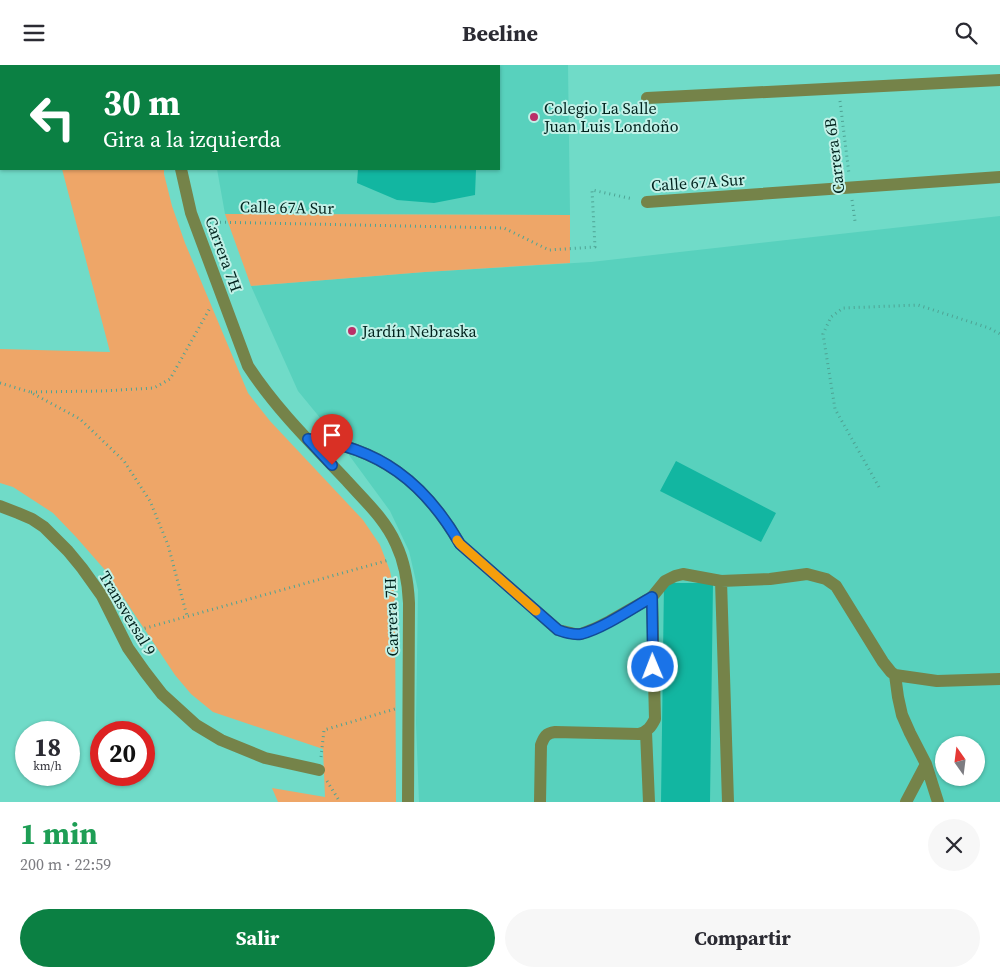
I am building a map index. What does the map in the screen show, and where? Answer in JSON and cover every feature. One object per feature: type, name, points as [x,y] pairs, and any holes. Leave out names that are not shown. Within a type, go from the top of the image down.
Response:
[{"type":"street","points":[[647,97],[1000,80]]},
{"type":"street","name":"Carrera 7H","points":[[181,170],[185,191],[195,222],[248,366],[282,413],[379,516],[392,535],[402,557],[408,587],[408,802]]},
{"type":"street","name":"Calle 67A Sur","points":[[647,203],[1000,177]]},
{"type":"street","points":[[308,439],[328,441],[347,447],[400,472],[440,512],[460,544],[558,630],[575,634],[590,631],[652,597],[665,581],[683,574],[721,581],[770,579],[807,574],[826,579],[836,586],[883,662],[896,675],[937,681],[1000,679]]},
{"type":"street","name":"Transversal 9","points":[[0,507],[32,519],[44,527],[82,568],[102,596],[128,648],[144,672],[162,694],[196,725],[221,740],[266,758],[319,770]]},
{"type":"street","points":[[721,581],[728,802]]},
{"type":"street","points":[[540,802],[541,745],[544,737],[549,733],[639,734],[651,727],[654,719],[652,597]]},
{"type":"street","points":[[896,675],[902,715],[926,764],[938,802]]},
{"type":"street","points":[[646,731],[649,802]]},
{"type":"street","points":[[906,802],[926,764]]},
{"type":"path","name":"Carrera 6B","points":[[839,88],[855,221]]},
{"type":"path","name":"Calle 67A Sur","points":[[195,222],[504,228],[549,250],[595,247],[592,190],[647,203]]},
{"type":"path","points":[[30,392],[154,388],[170,379],[220,290]]},
{"type":"path","points":[[878,487],[835,409],[823,334],[831,317],[843,308],[918,305],[988,328],[1000,334]]},
{"type":"path","points":[[0,383],[30,392],[80,419],[124,461],[150,501],[168,545],[187,616]]},
{"type":"path","points":[[121,635],[402,557]]},
{"type":"path","points":[[340,802],[319,770],[324,730],[408,704]]},
{"type":"shaded area","name":"Colegio La Salle Juan Luis Londoño","points":[[500,65],[568,65],[570,215],[225,214],[217,170],[500,170]]},
{"type":"shaded area","points":[[62,170],[164,170],[172,206],[185,243],[248,393],[270,421],[363,520],[380,545],[390,571],[395,596],[396,802],[278,802],[272,788],[325,797],[323,749],[213,712],[191,694],[175,675],[105,570],[76,537],[53,513],[13,487],[0,483],[0,349],[110,352]]},
{"type":"shaded area","points":[[225,214],[570,215],[570,263],[251,286]]},
{"type":"shaded area","points":[[1000,216],[1000,802],[419,802],[416,723],[418,590],[409,551],[390,511],[335,436],[298,391],[251,286],[425,272],[591,262]]},
{"type":"building","points":[[358,170],[476,170],[475,195],[434,203],[397,200],[357,183]]},
{"type":"building","points":[[676,461],[776,513],[761,542],[660,491]]},
{"type":"building","points":[[664,583],[713,583],[710,802],[661,802]]},
{"type":"slow traffic","points":[[457,540],[536,611]]},
{"type":"place","name":"Colegio La Salle Juan Luis Londoño","points":[[534,117]]},
{"type":"place","name":"Jardín Nebraska","points":[[352,331]]},
{"type":"route","points":[[332,465],[308,439],[328,441],[347,447],[400,472],[440,512],[460,544],[558,630],[582,634],[610,621],[652,597],[653,667]]}]
